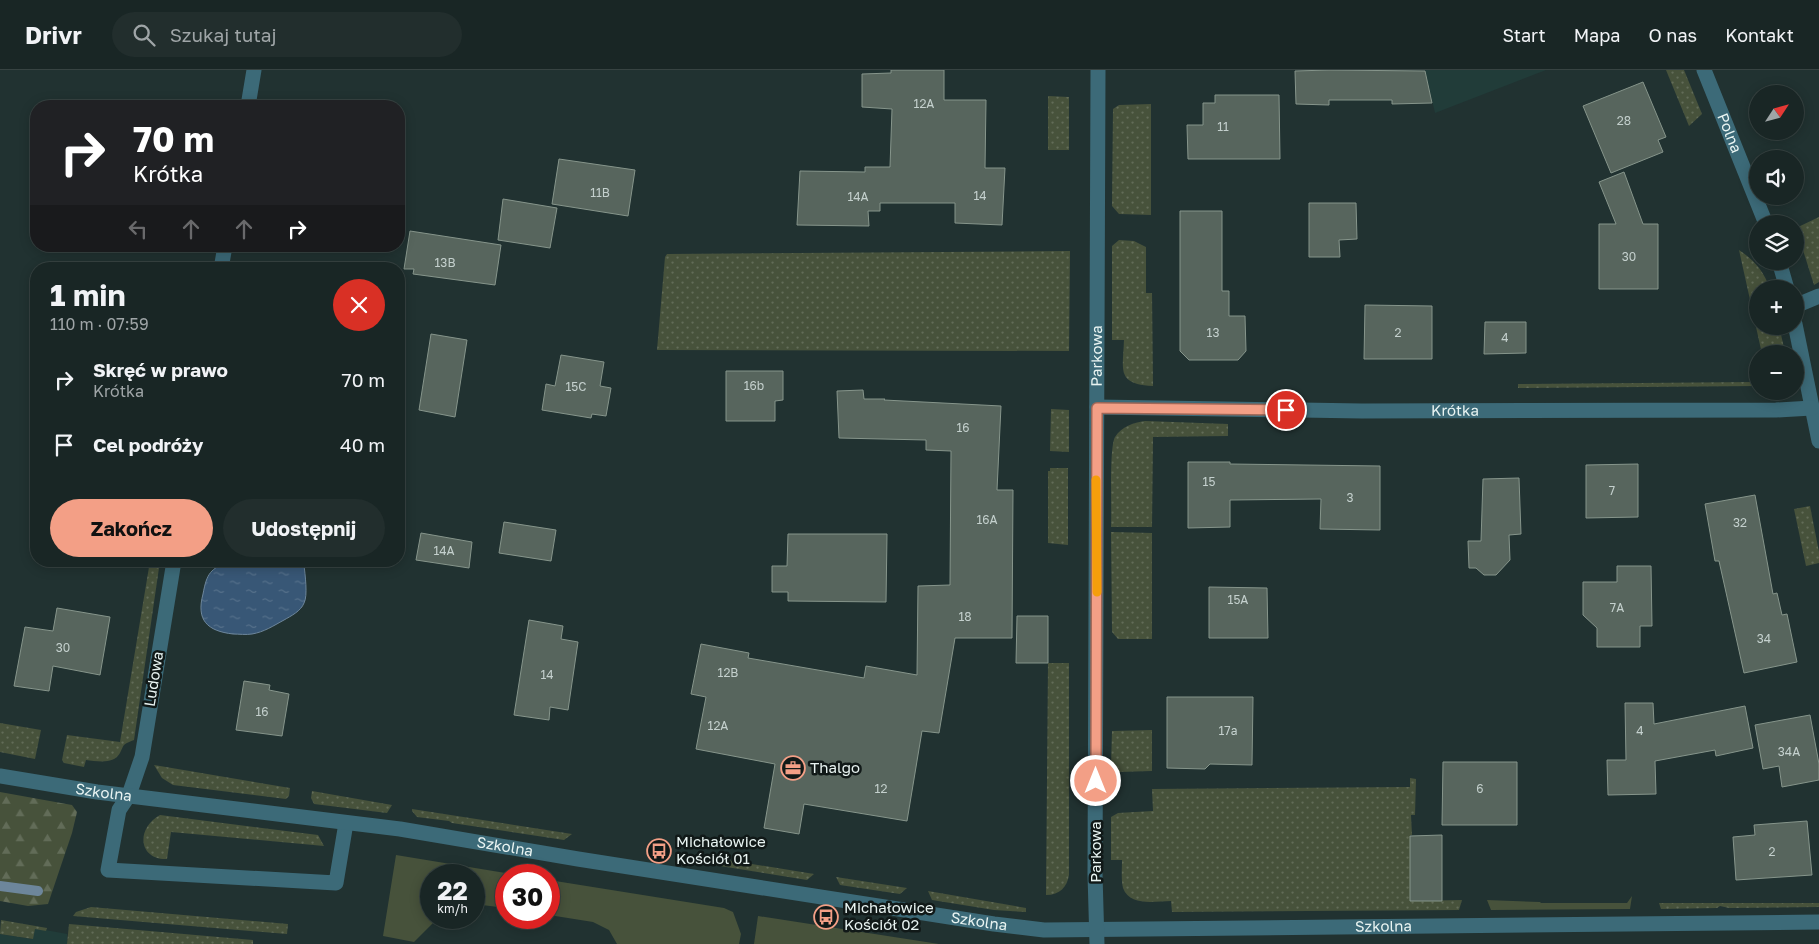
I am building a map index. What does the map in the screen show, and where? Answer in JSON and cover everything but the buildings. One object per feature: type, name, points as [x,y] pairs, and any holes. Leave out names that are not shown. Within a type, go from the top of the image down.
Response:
[{"type":"street","points":[[249,100],[254,70]]},
{"type":"street","name":"Parkowa","points":[[1097,936],[1098,70]]},
{"type":"street","name":"Polna","points":[[1704,70],[1762,215]]},
{"type":"street","points":[[1804,302],[1819,296]]},
{"type":"street","points":[[1797,335],[1819,441]]},
{"type":"street","name":"Krótka","points":[[1097,408],[1362,411],[1776,410],[1812,408]]},
{"type":"street","name":"Ludowa","points":[[173,567],[142,757],[129,795],[120,810],[108,870],[336,883],[346,823]]},
{"type":"street","name":"Szkolna","points":[[0,776],[129,795],[400,829],[994,924],[1097,936],[1819,922]]},
{"type":"shaded area","points":[[1425,70],[1546,70],[1435,113]]},
{"type":"shaded area","points":[[35,928],[67,934],[67,944],[0,944],[0,934],[32,939]]},
{"type":"green space","points":[[1666,70],[1684,70],[1702,114],[1689,126]]},
{"type":"green space","points":[[1048,96],[1069,97],[1069,150],[1048,150]]},
{"type":"green space","points":[[1151,104],[1151,215],[1119,214],[1112,206],[1113,109],[1119,105]]},
{"type":"green space","points":[[1819,217],[1819,282],[1814,285],[1804,253],[1804,224]]},
{"type":"green space","points":[[1119,240],[1134,241],[1146,247],[1146,293],[1152,293],[1153,386],[1141,385],[1127,378],[1123,367],[1124,340],[1112,340],[1112,246]]},
{"type":"green space","points":[[1739,250],[1749,258],[1749,270],[1760,270],[1766,280],[1749,280],[1749,295]]},
{"type":"green space","points":[[1070,251],[1069,351],[657,350],[665,257],[667,254]]},
{"type":"green space","points":[[1758,335],[1781,335],[1783,345],[1760,345]]},
{"type":"green space","points":[[1749,382],[1749,386],[1518,388],[1518,384]]},
{"type":"green space","points":[[1051,409],[1069,410],[1069,452],[1050,451]]},
{"type":"green space","points":[[1145,421],[1228,424],[1228,436],[1153,437],[1152,527],[1111,527],[1113,443],[1121,430]]},
{"type":"green space","points":[[1050,468],[1068,468],[1068,545],[1048,543],[1048,471],[1050,471]]},
{"type":"green space","points":[[1810,506],[1819,552],[1819,563],[1806,566],[1794,509]]},
{"type":"green space","points":[[1111,532],[1152,533],[1152,639],[1118,639],[1112,632]]},
{"type":"green space","points":[[149,567],[159,567],[134,740],[124,745],[117,757],[109,761],[86,760],[84,767],[64,763],[62,760],[67,735],[120,742]]},
{"type":"green space","points":[[1048,663],[1069,663],[1069,875],[1067,883],[1062,890],[1051,895],[1046,895]]},
{"type":"green space","points":[[0,723],[41,730],[35,759],[0,752]]},
{"type":"green space","points":[[1152,730],[1152,771],[1119,772],[1111,766],[1112,731]]},
{"type":"green space","points":[[154,765],[290,788],[289,796],[286,799],[173,785],[162,778]]},
{"type":"green space","points":[[1410,778],[1416,779],[1415,815],[1411,815],[1412,835],[1410,835],[1410,901],[1462,900],[1459,910],[1172,912],[1171,901],[1144,902],[1131,898],[1126,894],[1122,885],[1122,860],[1111,860],[1111,817],[1118,813],[1153,811],[1152,789],[1410,787]]},
{"type":"green space","points":[[312,791],[392,805],[387,813],[314,804],[311,798]]},
{"type":"green space","points":[[0,792],[72,805],[77,812],[72,833],[48,904],[28,906],[0,901]]},
{"type":"green space","points":[[412,809],[572,834],[564,840],[452,823],[417,817]]},
{"type":"green space","points":[[160,815],[318,835],[324,846],[171,832],[167,859],[158,858],[151,855],[146,849],[144,835],[152,821]]},
{"type":"green space","points":[[396,855],[450,864],[420,864],[420,929],[427,929],[414,942],[383,936]]},
{"type":"green space","points":[[715,858],[814,874],[807,880],[714,865]]},
{"type":"green space","points":[[485,870],[495,871],[495,907],[485,905]]},
{"type":"green space","points":[[836,877],[907,888],[900,894],[840,885]]},
{"type":"green space","points":[[560,882],[724,908],[733,912],[741,934],[739,944],[617,944],[609,930],[593,922],[560,917]]},
{"type":"green space","points":[[928,891],[1026,908],[1026,912],[994,910],[932,900]]},
{"type":"green space","points":[[1632,896],[1630,909],[1491,910],[1487,900],[1541,903],[1627,903]]},
{"type":"green space","points":[[1659,903],[1819,903],[1819,907],[1729,908],[1720,906],[1717,908],[1661,909]]},
{"type":"green space","points":[[91,907],[288,924],[287,934],[73,916],[76,912]]},
{"type":"green space","points":[[758,916],[939,944],[754,944]]},
{"type":"green space","points":[[1,920],[47,928],[46,931],[35,929],[33,939],[0,934]]},
{"type":"green space","points":[[69,924],[253,940],[253,944],[67,944]]},
{"type":"water","points":[[218,567],[304,567],[306,590],[303,606],[290,617],[256,633],[233,634],[216,630],[206,623],[201,611],[206,581],[214,569]]},
{"type":"waterway","points":[[0,886],[38,891]]},
{"type":"slow traffic","points":[[1096,480],[1097,592]]},
{"type":"place","name":"Thalgo","points":[[793,768]]},
{"type":"place","name":"Michałowice Kościół 01","points":[[659,851]]},
{"type":"place","name":"Michałowice Kościół 02","points":[[826,917]]},
{"type":"route","points":[[1096,781],[1097,408],[1286,410]]}]
